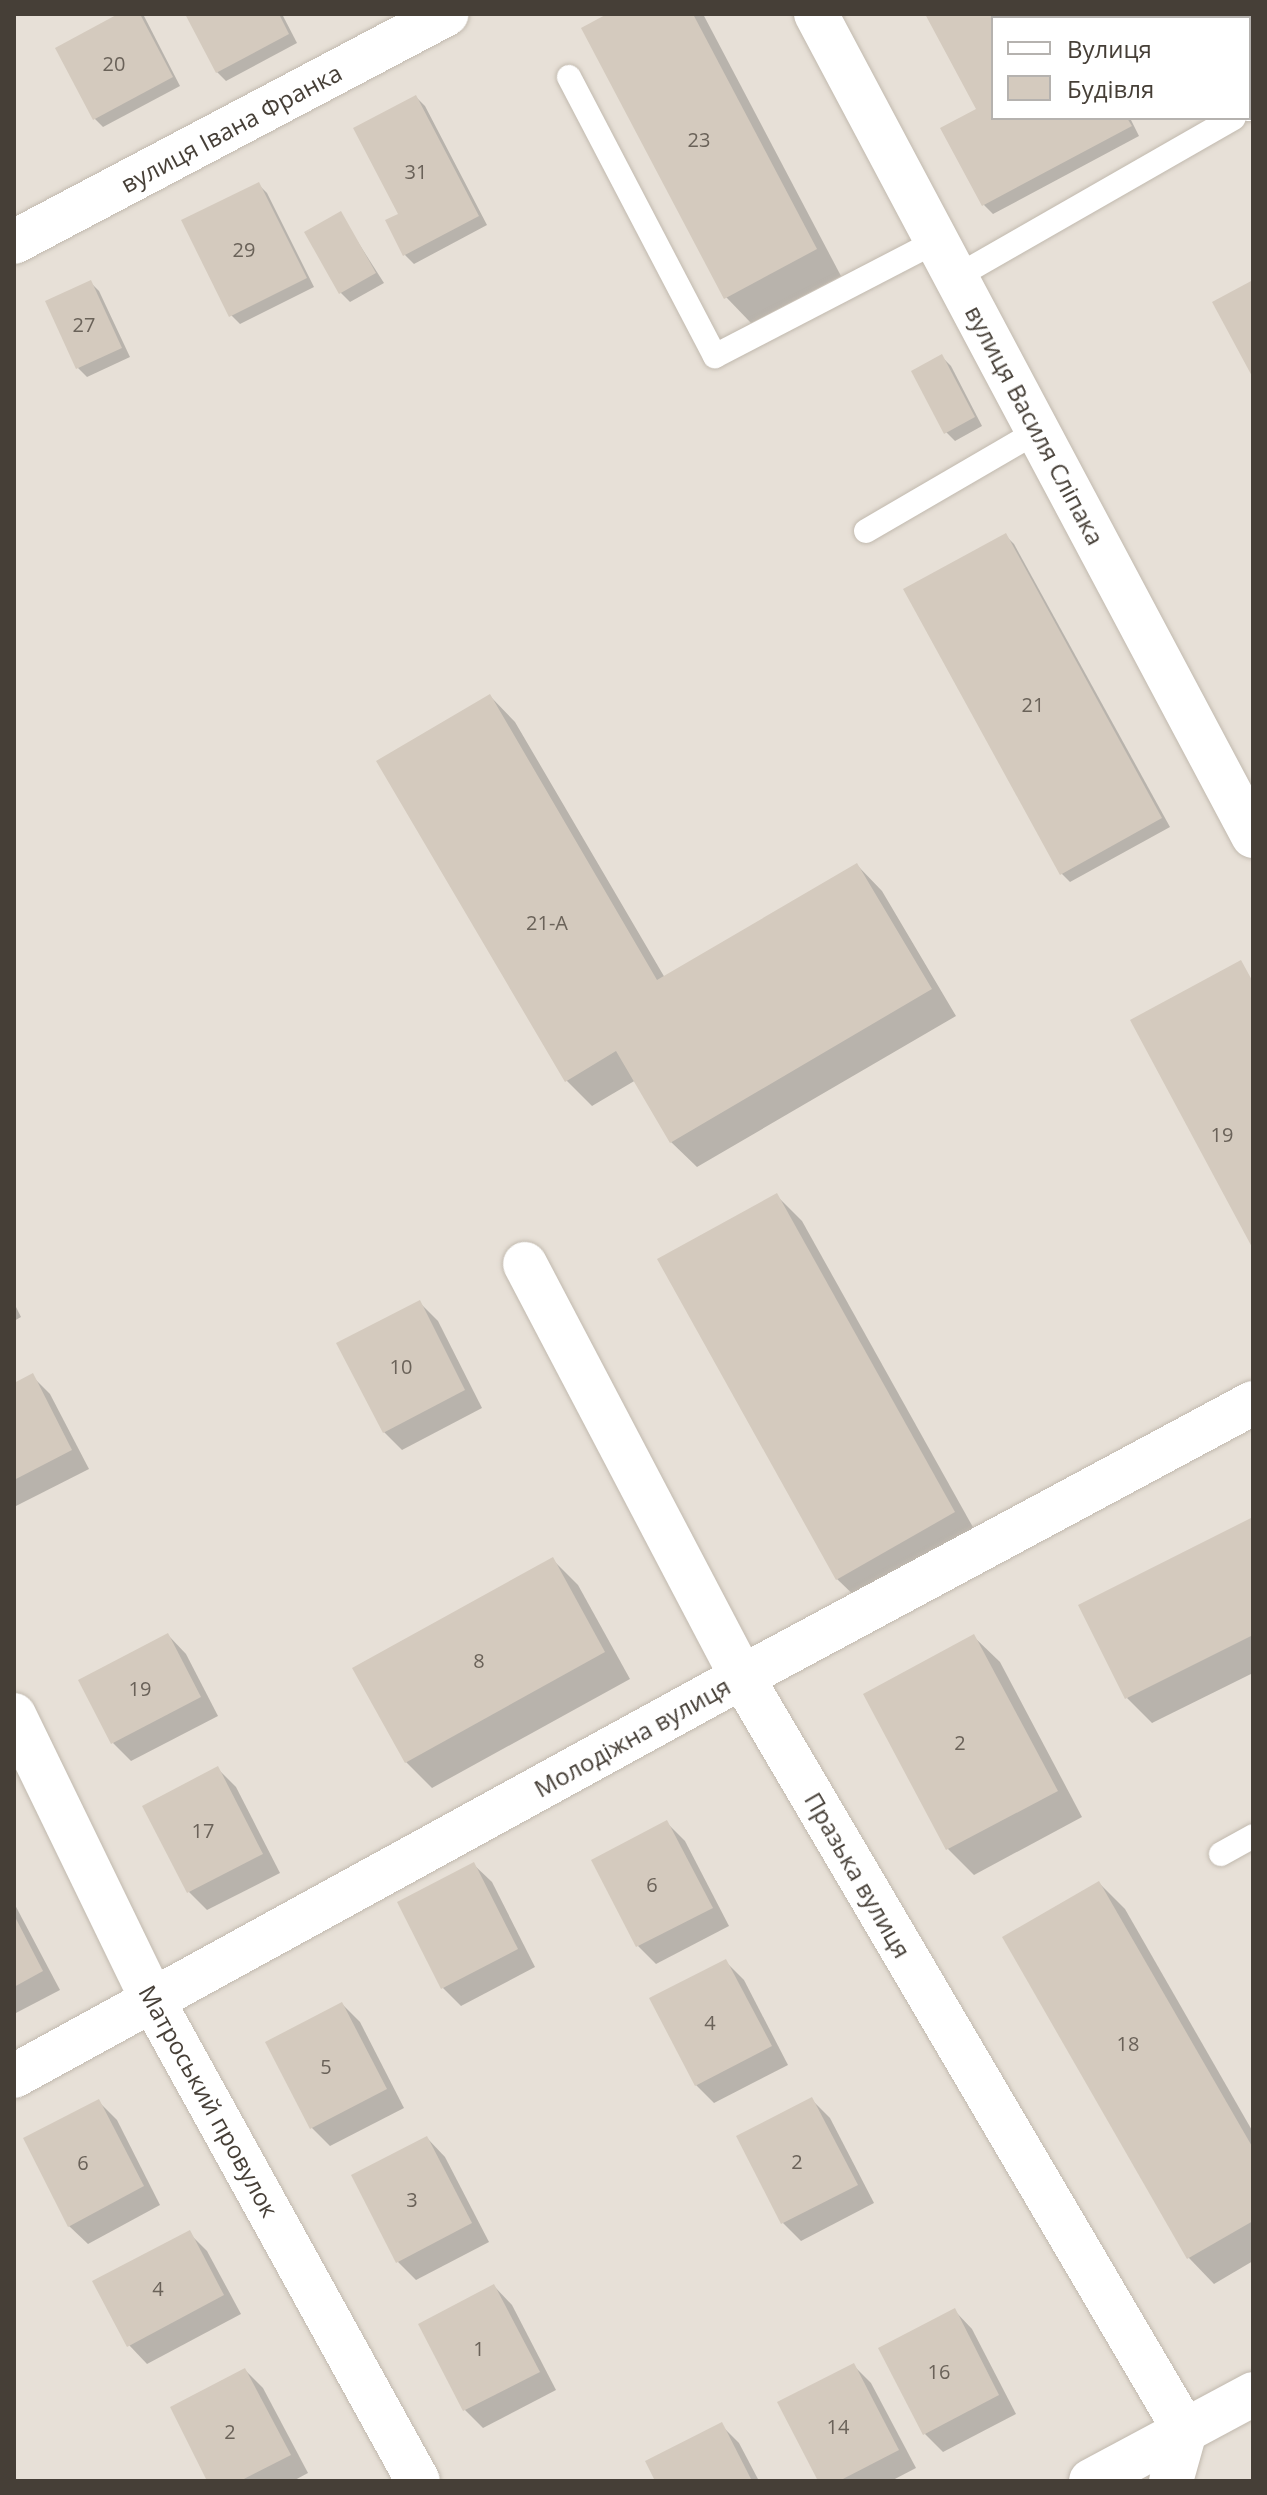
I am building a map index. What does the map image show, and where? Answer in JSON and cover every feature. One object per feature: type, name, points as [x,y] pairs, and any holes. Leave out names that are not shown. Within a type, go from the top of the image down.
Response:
[{"type":"street","name":"вулиця Івана Франка","points":[[14,242],[447,14]]},
{"type":"street","name":"вулиця Василя Сліпака","points":[[816,14],[1253,836]]},
{"type":"street","name":"Празька вулиця","points":[[525,1264],[742,1677],[1185,2431]]},
{"type":"street","name":"Молодіжна вулиця","points":[[14,2076],[742,1677],[1253,1403]]},
{"type":"street","name":"Матроський провулок","points":[[14,1715],[153,2001],[418,2481]]},
{"type":"street","points":[[1091,2481],[1253,2394]]},
{"type":"street","points":[[1171,2481],[1185,2431]]},
{"type":"lane","points":[[569,77],[715,356],[947,259],[1230,120]]},
{"type":"lane","points":[[866,531],[1038,431]]},
{"type":"lane","points":[[1221,1854],[1253,1836]]},
{"type":"shaded area","points":[[14,14],[1253,14],[1253,2481],[14,2481]]},
{"type":"building","points":[[118,14],[140,14],[173,77],[93,120],[55,48]]},
{"type":"building","points":[[185,14],[279,14],[289,34],[216,73]]},
{"type":"building","points":[[607,14],[693,14],[817,249],[724,299],[581,28]]},
{"type":"building","points":[[925,14],[1072,14],[991,16],[991,120],[1128,120],[1132,126],[982,206],[940,128],[976,109]]},
{"type":"building","points":[[416,95],[479,216],[403,256],[385,220],[398,214],[353,128]]},
{"type":"building","points":[[259,182],[307,278],[229,317],[181,220]]},
{"type":"building","points":[[341,211],[376,273],[339,294],[304,232]]},
{"type":"building","points":[[91,280],[122,348],[76,369],[45,301]]},
{"type":"building","points":[[1253,280],[1253,378],[1212,302]]},
{"type":"building","points":[[942,354],[975,417],[944,434],[911,371]]},
{"type":"building","points":[[1006,533],[1162,818],[1060,875],[903,589]]},
{"type":"building","points":[[490,694],[657,980],[857,863],[932,989],[670,1143],[616,1051],[565,1082],[376,761]]},
{"type":"building","points":[[1241,960],[1253,982],[1253,1249],[1130,1020]]},
{"type":"building","points":[[777,1193],[955,1512],[836,1580],[657,1259]]},
{"type":"building","points":[[420,1300],[465,1390],[383,1433],[336,1343]]},
{"type":"building","points":[[33,1373],[72,1450],[14,1480],[14,1383]]},
{"type":"building","points":[[1253,1517],[1253,1635],[1125,1699],[1078,1605]]},
{"type":"building","points":[[553,1557],[605,1652],[405,1763],[352,1668]]},
{"type":"building","points":[[168,1633],[201,1697],[111,1744],[78,1680]]},
{"type":"building","points":[[974,1634],[1058,1791],[946,1850],[863,1694]]},
{"type":"building","points":[[218,1766],[263,1854],[187,1893],[142,1806]]},
{"type":"building","points":[[667,1820],[713,1908],[636,1947],[591,1860]]},
{"type":"building","points":[[474,1862],[518,1949],[441,1989],[397,1902]]},
{"type":"building","points":[[1099,1881],[1253,2148],[1253,2221],[1187,2259],[1002,1937]]},
{"type":"building","points":[[14,1915],[43,1971],[14,1987]]},
{"type":"building","points":[[726,1959],[772,2046],[695,2086],[649,1998]]},
{"type":"building","points":[[342,2002],[387,2089],[310,2129],[265,2042]]},
{"type":"building","points":[[812,2097],[858,2185],[781,2224],[736,2136]]},
{"type":"building","points":[[99,2099],[144,2186],[68,2227],[23,2138]]},
{"type":"building","points":[[427,2136],[472,2223],[396,2263],[351,2175]]},
{"type":"building","points":[[190,2230],[224,2295],[127,2347],[92,2281]]},
{"type":"building","points":[[494,2284],[540,2372],[463,2411],[418,2324]]},
{"type":"building","points":[[955,2308],[999,2395],[923,2435],[878,2348]]},
{"type":"building","points":[[854,2363],[899,2450],[839,2481],[818,2481],[777,2402]]},
{"type":"building","points":[[245,2368],[291,2455],[240,2481],[207,2481],[170,2407]]},
{"type":"building","points":[[722,2422],[752,2481],[655,2481],[645,2461]]}]
